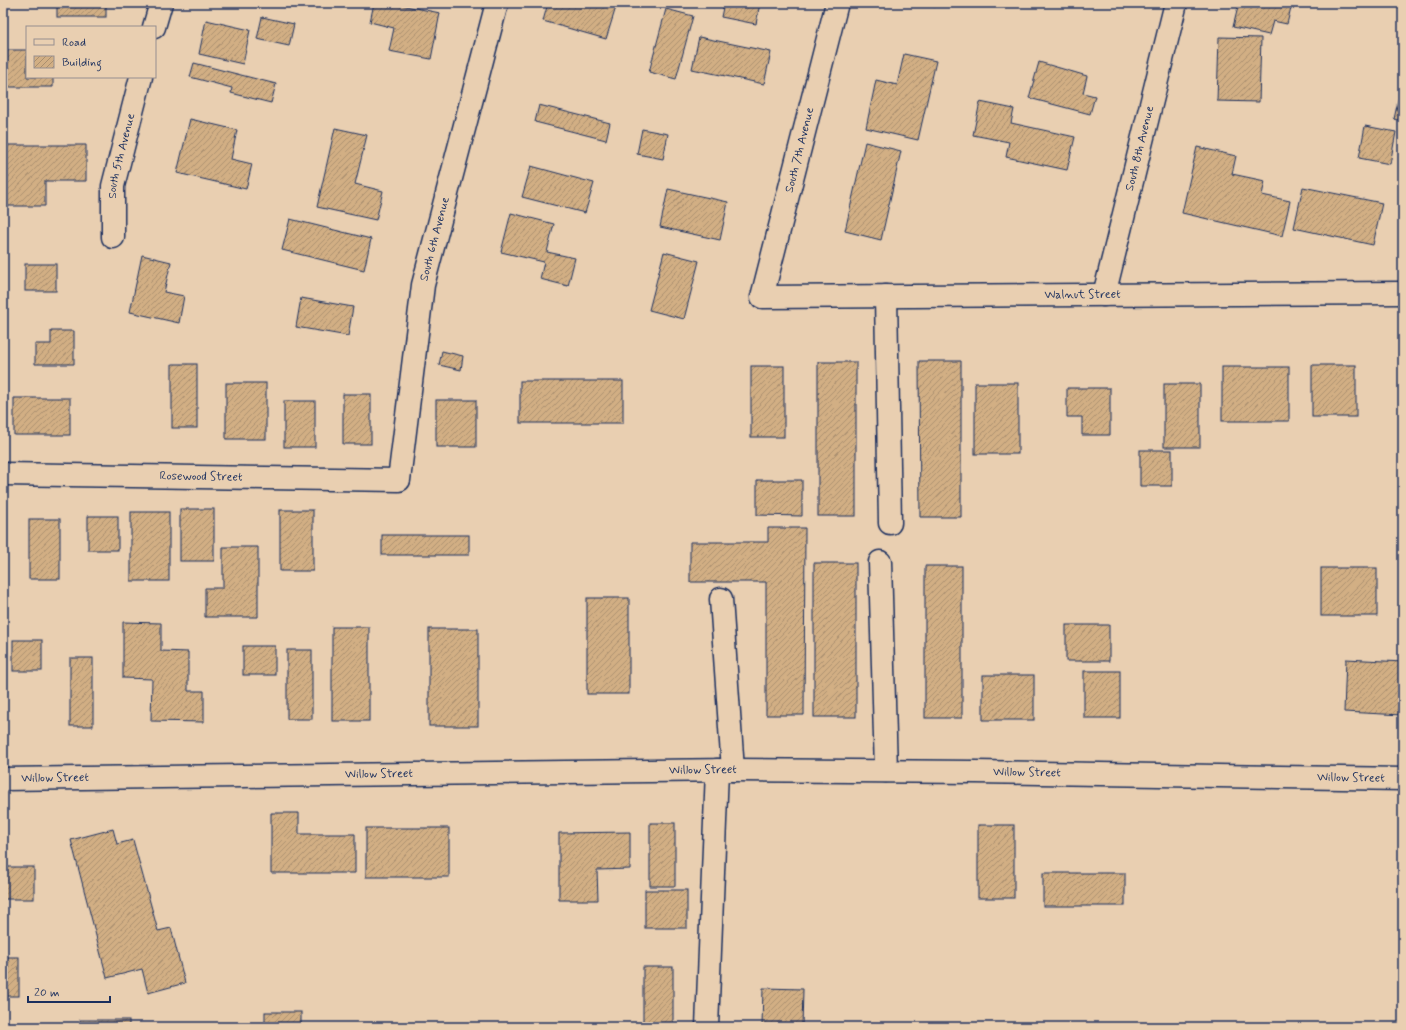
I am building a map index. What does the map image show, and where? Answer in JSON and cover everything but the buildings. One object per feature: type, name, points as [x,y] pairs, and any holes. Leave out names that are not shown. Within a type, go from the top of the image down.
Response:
[{"type":"street","points":[[154,26],[161,3]]},
{"type":"street","name":"South 6th Avenue","points":[[399,480],[423,285],[497,3]]},
{"type":"street","name":"South 7th Avenue","points":[[762,297],[837,3]]},
{"type":"street","name":"South 8th Avenue","points":[[1104,295],[1176,3]]},
{"type":"street","name":"South 5th Avenue","points":[[113,237],[113,186],[141,78]]},
{"type":"street","name":"Walnut Street","points":[[762,297],[1403,294]]},
{"type":"street","points":[[886,296],[890,523]]},
{"type":"street","name":"Rosewood Street","points":[[3,474],[399,480]]},
{"type":"street","points":[[880,562],[886,771]]},
{"type":"street","points":[[707,1027],[725,770],[721,599]]},
{"type":"street","name":"Willow Street","points":[[3,779],[725,770],[1403,779]]}]
